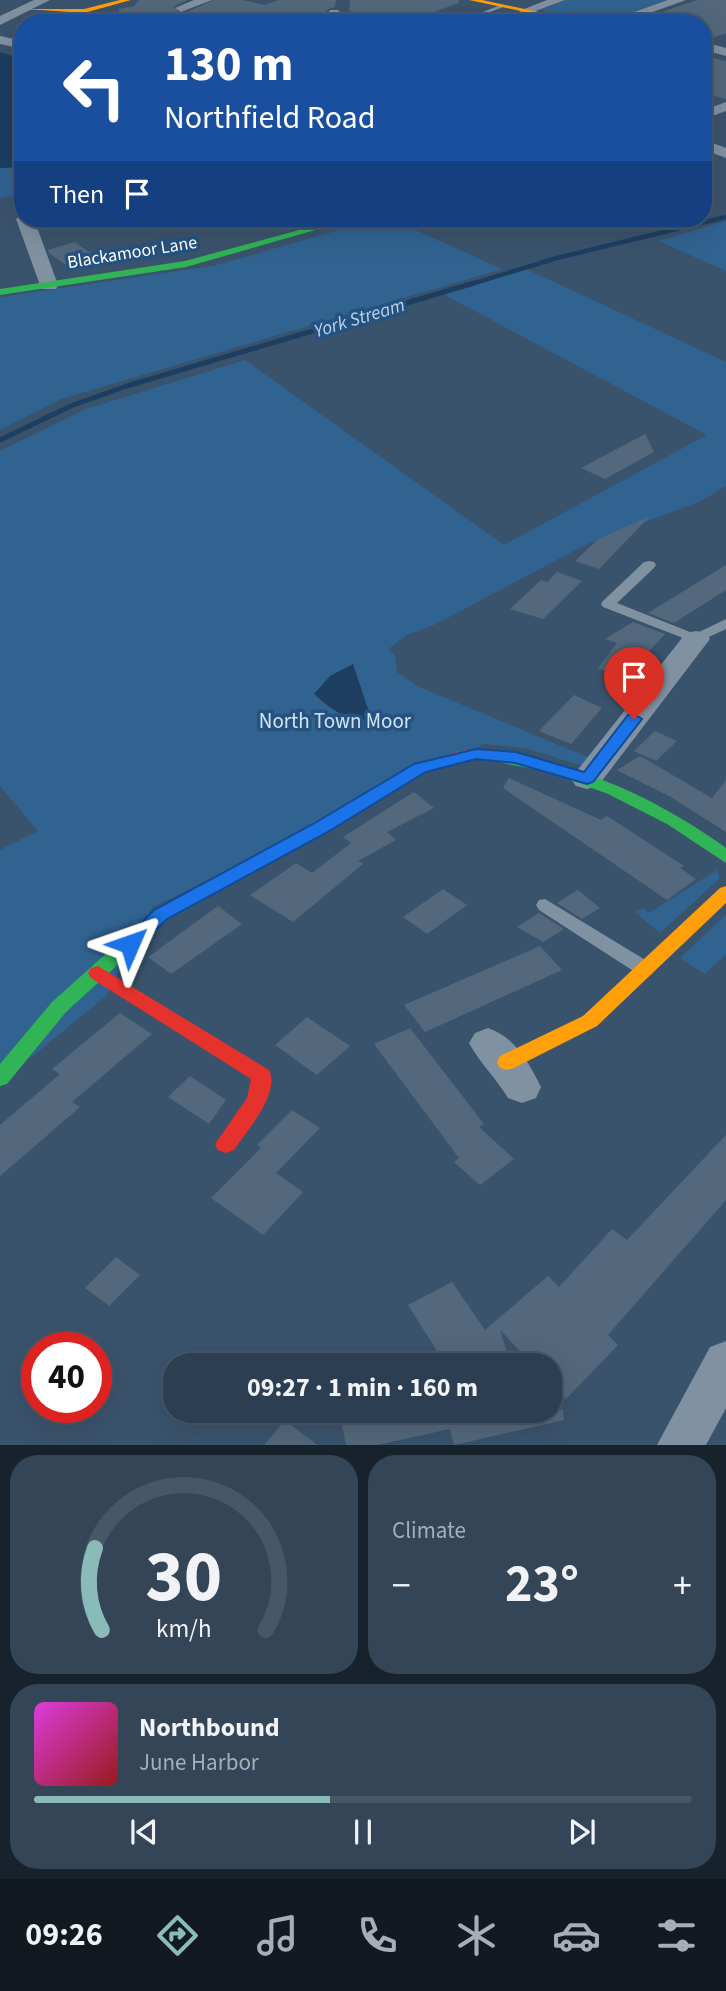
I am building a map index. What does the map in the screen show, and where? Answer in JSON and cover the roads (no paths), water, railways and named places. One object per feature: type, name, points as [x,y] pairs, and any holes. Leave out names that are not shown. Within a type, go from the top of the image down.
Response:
[{"type":"street","points":[[16,14],[44,0]]},
{"type":"street","points":[[29,9],[84,11],[128,0]]},
{"type":"street","points":[[181,8],[206,0]]},
{"type":"street","points":[[472,0],[541,14]]},
{"type":"street","points":[[525,11],[558,0]]},
{"type":"street","points":[[637,14],[680,0]]},
{"type":"street","points":[[28,228],[50,285]]},
{"type":"street","name":"Blackamoor Lane","points":[[0,292],[186,264],[316,228]]},
{"type":"street","points":[[587,779],[696,639]]},
{"type":"street","points":[[0,1078],[59,1007],[161,915],[320,828],[420,768],[476,754],[516,758],[587,779],[690,829],[726,857]]},
{"type":"street","points":[[506,1064],[590,1021],[726,892]]},
{"type":"street","points":[[99,973],[262,1076],[257,1100],[226,1144]]},
{"type":"street","points":[[681,1445],[726,1362]]},
{"type":"lane","points":[[481,14],[503,6]]},
{"type":"lane","points":[[649,565],[608,604],[696,639],[726,623]]},
{"type":"lane","points":[[545,905],[645,969]]},
{"type":"waterway","name":"York Stream","points":[[712,220],[726,217]]},
{"type":"waterway","name":"York Stream","points":[[468,285],[557,258],[681,228]]},
{"type":"waterway","name":"York Stream","points":[[0,440],[73,405],[127,386],[474,283]]},
{"type":"park label","name":"North Town Moor","points":[[335,721]]}]
